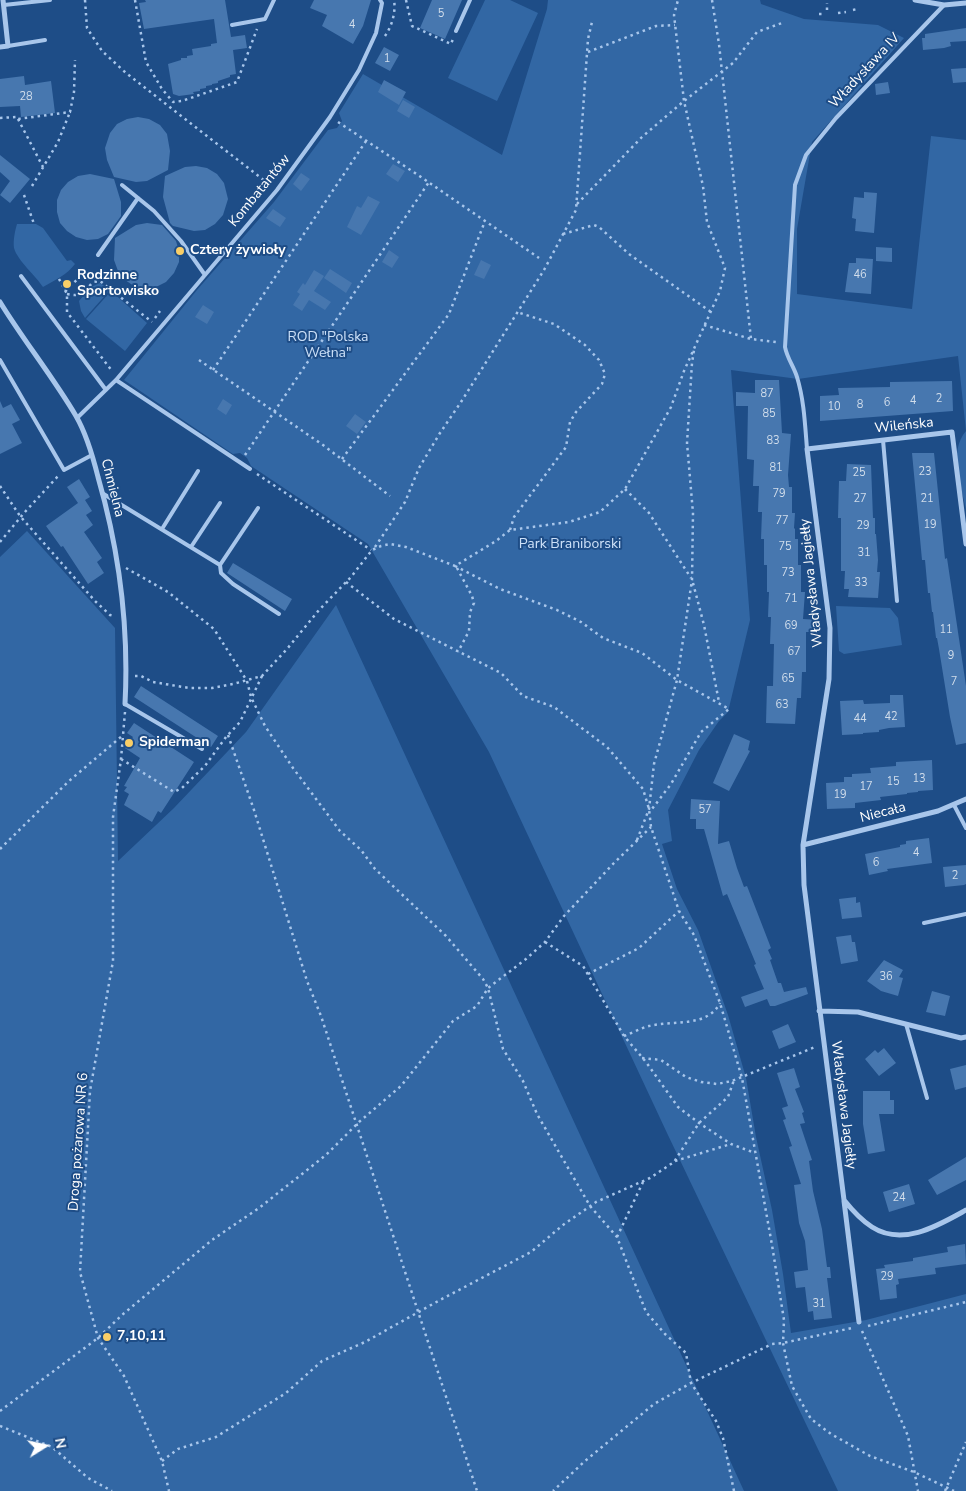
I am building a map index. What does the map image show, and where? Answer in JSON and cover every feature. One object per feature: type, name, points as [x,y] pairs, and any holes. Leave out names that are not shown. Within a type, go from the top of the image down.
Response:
[{"type":"street","points":[[916,0],[944,5],[966,4]]},
{"type":"street","points":[[0,47],[8,46],[4,3]]},
{"type":"street","name":"Chmielna","points":[[0,302],[77,418],[92,455],[114,545],[123,618],[127,675],[125,704]]},
{"type":"street","name":"Wileńska","points":[[807,448],[952,432],[966,544]]},
{"type":"street","name":"Władysława Jagiełły","points":[[807,448],[830,628],[831,652],[829,679],[803,845],[804,885],[860,1324]]},
{"type":"street","name":"Niecała","points":[[803,845],[938,811],[966,799]]},
{"type":"street","points":[[819,1012],[858,1012],[961,1038],[966,1037]]},
{"type":"street","points":[[844,1200],[873,1229],[890,1234],[924,1232],[966,1210]]},
{"type":"lane","points":[[4,3],[50,0]]},
{"type":"lane","points":[[232,25],[267,18],[274,0]]},
{"type":"lane","name":"Kombatantów","points":[[77,418],[116,380],[277,190],[330,117],[359,70],[374,37],[382,3],[380,0]]},
{"type":"lane","points":[[456,31],[470,0]]},
{"type":"lane","name":"Władysława IV","points":[[806,155],[836,118],[944,5]]},
{"type":"lane","points":[[8,46],[45,40]]},
{"type":"lane","name":"Władysława Jagiełły","points":[[806,155],[795,185],[785,344],[802,399],[807,448]]},
{"type":"lane","points":[[122,185],[154,211],[181,241],[204,275]]},
{"type":"lane","points":[[98,255],[138,198]]},
{"type":"lane","points":[[21,276],[106,390]]},
{"type":"lane","points":[[0,360],[64,470],[92,455]]},
{"type":"lane","points":[[116,380],[250,469]]},
{"type":"lane","points":[[883,440],[898,601]]},
{"type":"lane","points":[[162,529],[198,471]]},
{"type":"lane","points":[[102,493],[220,565],[222,573],[232,584],[279,614]]},
{"type":"lane","points":[[191,547],[220,503]]},
{"type":"lane","points":[[220,565],[258,508]]},
{"type":"lane","points":[[125,704],[202,749]]},
{"type":"lane","points":[[954,805],[966,828]]},
{"type":"lane","points":[[924,923],[966,914]]},
{"type":"lane","points":[[906,1024],[927,1098]]},
{"type":"path","points":[[85,0],[87,28],[102,51],[126,73],[277,190]]},
{"type":"path","points":[[136,0],[146,62],[162,90],[173,102],[182,102],[236,82],[260,20]]},
{"type":"path","points":[[382,37],[386,36],[390,28],[395,7],[394,0]]},
{"type":"path","points":[[406,0],[412,26],[451,44],[456,31]]},
{"type":"path","points":[[456,566],[510,530],[569,522],[600,512],[625,489],[671,406],[696,343],[720,291],[724,268],[707,222],[704,186],[684,101],[674,15],[678,0]]},
{"type":"path","points":[[712,0],[716,17],[752,339]]},
{"type":"path","points":[[826,10],[827,3]]},
{"type":"path","points":[[838,13],[846,12]]},
{"type":"path","points":[[122,759],[174,792],[182,788],[205,766],[240,722],[262,676],[346,582],[373,549],[405,502],[419,468],[544,270],[576,210],[588,38],[592,22]]},
{"type":"path","points":[[576,205],[642,137],[733,62],[757,32],[782,22]]},
{"type":"path","points":[[588,52],[656,26],[675,26]]},
{"type":"path","points":[[32,186],[58,142],[70,112],[74,92],[75,60]]},
{"type":"path","points":[[0,118],[17,117],[18,119],[70,112]]},
{"type":"path","points":[[330,117],[539,258]]},
{"type":"path","points":[[18,119],[43,166]]},
{"type":"path","points":[[213,370],[366,141]]},
{"type":"path","points":[[240,462],[429,182]]},
{"type":"path","points":[[24,195],[34,224]]},
{"type":"path","points":[[342,459],[449,314],[485,221]]},
{"type":"path","points":[[563,234],[594,225],[599,227],[629,254],[711,312]]},
{"type":"path","points":[[66,293],[83,274]]},
{"type":"path","points":[[59,279],[66,293],[66,312],[112,372],[118,365]]},
{"type":"path","points":[[66,293],[77,296],[81,295],[93,282],[100,281],[152,322],[160,311]]},
{"type":"path","points":[[510,530],[514,517],[566,447],[570,422],[576,412],[602,384],[605,374],[599,360],[585,345],[554,324],[517,312]]},
{"type":"path","points":[[704,325],[752,339],[785,344]]},
{"type":"path","points":[[696,343],[692,363],[687,443],[693,513],[692,580],[677,680],[654,764],[649,809],[651,827],[675,895],[679,912],[694,934],[720,1003],[741,1077],[772,1244],[784,1320],[783,1343],[792,1386],[811,1419],[831,1434],[870,1456],[914,1472],[954,1491]]},
{"type":"path","points":[[199,360],[342,459],[390,496]]},
{"type":"path","points":[[250,469],[373,549],[390,544],[406,547],[456,566],[500,589],[557,610],[581,622],[603,638],[642,653],[677,680],[728,709],[700,732],[671,784],[649,813]]},
{"type":"path","points":[[0,542],[20,516],[64,470]]},
{"type":"path","points":[[0,486],[20,516],[95,601],[110,615],[123,618]]},
{"type":"path","points":[[625,489],[649,513],[692,580],[704,625],[719,703]]},
{"type":"path","points":[[116,562],[168,592],[214,629],[247,681],[251,697],[265,726],[293,768],[340,831],[360,850],[375,869],[446,936],[483,979],[488,988],[504,1049],[523,1081],[537,1114],[590,1206],[616,1237],[646,1312],[665,1334],[686,1353],[691,1383],[716,1421],[723,1438],[734,1491]]},
{"type":"path","points":[[456,566],[474,603],[470,612],[469,631],[458,652]]},
{"type":"path","points":[[346,582],[394,619],[501,673],[523,696],[554,707],[607,747],[643,789],[649,809],[637,841]]},
{"type":"path","points":[[127,675],[141,676],[153,682],[189,688],[212,688],[262,676]]},
{"type":"path","name":"Droga pożarowa NR 6","points":[[125,704],[122,759],[113,817],[113,961],[90,1091],[80,1272],[98,1338],[124,1376],[162,1460],[169,1491]]},
{"type":"path","points":[[0,849],[70,781],[122,735]]},
{"type":"path","points":[[228,735],[254,810],[306,981],[321,1016],[477,1491]]},
{"type":"path","points":[[0,1412],[98,1338],[122,1315],[212,1240],[259,1208],[326,1155],[357,1124],[401,1086],[453,1021],[477,1006],[488,988],[544,942],[564,916],[651,827]]},
{"type":"path","points":[[588,974],[639,948],[679,912]]},
{"type":"path","points":[[544,942],[582,966],[624,1036],[678,1107],[731,1144],[755,1153]]},
{"type":"path","points":[[624,1036],[648,1026],[698,1020],[713,1013],[720,1003]]},
{"type":"path","points":[[642,1058],[661,1060],[686,1077],[700,1082],[717,1084],[734,1080],[803,1053],[823,1042]]},
{"type":"path","points":[[674,1162],[699,1123],[728,1097],[734,1080]]},
{"type":"path","points":[[162,1460],[178,1449],[216,1437],[286,1392],[322,1361],[365,1342],[531,1252],[596,1202],[644,1181],[674,1162],[731,1144]]},
{"type":"path","points":[[616,1237],[644,1181]]},
{"type":"path","points":[[553,1491],[585,1461],[654,1404],[691,1383],[772,1344],[860,1324],[866,1326],[966,1302]]},
{"type":"path","points":[[860,1324],[908,1436],[918,1491]]},
{"type":"path","points":[[0,1426],[52,1448],[88,1478],[112,1491]]},
{"type":"path","points":[[944,1491],[966,1442]]},
{"type":"green space","points":[[485,0],[510,0],[538,13],[497,101],[448,78]]},
{"type":"green space","name":"Park Braniborski","points":[[548,0],[760,0],[761,4],[804,19],[878,25],[904,38],[812,142],[797,229],[797,294],[912,309],[931,136],[966,140],[966,431],[958,356],[798,379],[731,370],[750,620],[728,712],[719,721],[699,750],[668,810],[672,841],[662,844],[677,889],[698,930],[728,1015],[746,1078],[756,1137],[772,1210],[791,1333],[866,1320],[966,1294],[966,1491],[838,1491],[667,1133],[489,752],[368,544],[251,466],[247,458],[240,453],[233,454],[124,380],[197,290],[274,202],[328,130],[337,128],[342,121],[339,113],[363,74],[502,155],[547,9]]},
{"type":"green space","points":[[17,224],[36,224],[43,228],[67,261],[71,260],[75,264],[65,274],[43,287],[16,253],[14,242]]},
{"type":"green space","points":[[100,283],[110,290],[85,318],[79,301],[91,287]]},
{"type":"green space","points":[[111,291],[147,323],[125,351],[86,319]]},
{"type":"green space","points":[[966,431],[966,509],[957,469],[957,459],[961,439]]},
{"type":"green space","points":[[27,531],[115,628],[118,861],[174,808],[246,732],[336,605],[744,1491],[0,1491],[0,557]]},
{"type":"green space","points":[[836,606],[890,608],[898,618],[902,645],[844,654],[839,651]]},
{"type":"building","points":[[145,0],[225,0],[231,37],[245,35],[247,48],[233,50],[236,74],[218,81],[218,83],[206,86],[206,88],[200,89],[200,91],[193,92],[194,94],[179,96],[173,94],[168,64],[193,55],[192,49],[211,46],[211,44],[217,43],[214,19],[144,29],[139,3],[146,2]]},
{"type":"building","points":[[314,0],[371,0],[363,26],[353,44],[322,26],[327,15],[310,8]]},
{"type":"building","points":[[432,0],[462,0],[445,39],[420,28]]},
{"type":"building","points":[[966,28],[966,41],[950,42],[951,46],[944,48],[923,50],[922,38],[925,38],[925,34]]},
{"type":"building","points":[[384,47],[399,55],[390,71],[375,63]]},
{"type":"building","points":[[966,68],[966,82],[953,83],[951,69]]},
{"type":"building","points":[[24,76],[25,85],[51,81],[55,113],[21,117],[20,106],[0,107],[0,79]]},
{"type":"building","points":[[384,80],[406,92],[399,105],[378,92]]},
{"type":"building","points":[[888,82],[890,93],[876,95],[875,84]]},
{"type":"building","points":[[403,100],[415,107],[409,118],[397,111]]},
{"type":"building","points":[[138,117],[149,119],[160,125],[167,134],[170,151],[168,170],[147,181],[136,182],[114,177],[107,160],[105,148],[110,133],[117,124],[127,119]]},
{"type":"building","points":[[0,155],[30,179],[10,203],[0,195],[10,181],[0,172]]},
{"type":"building","points":[[393,164],[405,171],[398,182],[386,174]]},
{"type":"building","points":[[185,167],[207,168],[217,174],[224,183],[228,199],[223,215],[215,224],[205,230],[194,231],[173,226],[170,223],[163,197],[165,176]]},
{"type":"building","points":[[301,173],[310,179],[301,191],[293,184]]},
{"type":"building","points":[[90,174],[114,179],[121,202],[121,216],[108,234],[98,239],[87,240],[76,237],[60,223],[57,212],[57,200],[61,190],[68,182],[78,176]]},
{"type":"building","points":[[864,192],[877,193],[874,233],[855,231],[856,219],[852,218],[854,197],[864,198]]},
{"type":"building","points":[[368,196],[380,202],[361,235],[347,227],[357,206],[361,208]]},
{"type":"building","points":[[273,209],[286,218],[280,227],[266,218]]},
{"type":"building","points":[[147,223],[162,225],[176,241],[179,251],[179,262],[174,273],[166,282],[156,287],[145,288],[134,286],[125,280],[118,271],[114,260],[115,238],[136,225]]},
{"type":"building","points":[[876,247],[892,248],[892,262],[876,261]]},
{"type":"building","points":[[389,250],[399,257],[392,268],[382,262]]},
{"type":"building","points":[[856,258],[873,259],[871,294],[845,292],[849,263],[856,263]]},
{"type":"building","points":[[481,260],[491,265],[484,279],[474,275]]},
{"type":"building","points":[[330,269],[352,283],[346,293],[324,278]]},
{"type":"building","points":[[314,270],[324,276],[314,291],[331,302],[325,310],[309,300],[302,311],[293,305],[300,294],[297,292],[303,283],[305,285]]},
{"type":"building","points":[[203,305],[214,312],[207,324],[195,317]]},
{"type":"building","points":[[755,380],[779,380],[782,433],[791,434],[788,475],[789,487],[792,487],[792,513],[795,513],[795,539],[798,539],[798,565],[801,565],[801,592],[805,592],[803,619],[819,620],[818,632],[806,632],[806,672],[802,672],[801,698],[797,698],[795,724],[766,723],[767,686],[773,686],[774,644],[770,644],[771,617],[768,617],[767,565],[764,565],[764,539],[761,539],[762,512],[758,512],[759,486],[753,486],[754,460],[747,459],[748,406],[736,406],[736,392],[755,393]]},
{"type":"building","points":[[952,381],[953,411],[820,421],[820,396],[839,395],[838,388],[890,387],[890,382]]},
{"type":"building","points":[[223,399],[232,405],[226,415],[217,409]]},
{"type":"building","points":[[0,401],[3,408],[11,404],[20,420],[12,424],[22,443],[0,454]]},
{"type":"building","points":[[355,414],[366,422],[357,434],[346,426]]},
{"type":"building","points":[[912,453],[934,453],[945,559],[947,558],[966,686],[966,743],[956,745],[936,638],[930,593],[928,593],[925,560],[922,560]]},
{"type":"building","points":[[847,464],[871,465],[873,518],[875,518],[878,560],[877,572],[880,572],[878,598],[848,597],[849,589],[844,589],[845,571],[841,571],[841,518],[838,518],[839,481],[846,481]]},
{"type":"building","points":[[79,479],[90,497],[85,500],[92,511],[86,515],[93,525],[84,532],[102,558],[97,562],[104,573],[88,584],[63,546],[61,547],[46,526],[78,503],[67,487]]},
{"type":"building","points":[[233,563],[292,599],[285,611],[227,573]]},
{"type":"building","points":[[141,686],[218,736],[211,747],[134,697]]},
{"type":"building","points":[[890,695],[903,695],[905,727],[889,728],[879,730],[879,732],[842,735],[840,701],[863,700],[864,704],[890,703]]},
{"type":"building","points":[[134,723],[194,762],[161,813],[158,811],[152,822],[124,805],[129,794],[124,791],[127,787],[124,786],[140,758],[125,748],[133,737],[127,733]]},
{"type":"building","points":[[734,734],[750,741],[748,750],[750,751],[729,791],[713,783]]},
{"type":"building","points":[[932,760],[933,790],[880,797],[881,800],[855,803],[855,808],[827,809],[826,783],[844,782],[844,777],[852,777],[852,774],[871,773],[870,768],[896,766],[896,762]]},
{"type":"building","points":[[691,799],[720,801],[718,844],[729,841],[744,887],[747,886],[771,948],[768,950],[772,959],[770,960],[778,983],[781,983],[784,992],[806,987],[808,994],[775,1006],[770,1006],[767,999],[745,1007],[741,997],[764,989],[754,965],[756,964],[727,894],[723,896],[704,829],[696,829],[696,819],[690,819]]},
{"type":"building","points":[[929,838],[932,863],[887,869],[888,871],[869,875],[865,854],[900,847],[900,845],[906,844],[906,841]]},
{"type":"building","points":[[966,865],[966,884],[945,887],[943,867]]},
{"type":"building","points":[[856,897],[856,903],[860,902],[862,917],[842,919],[839,899]]},
{"type":"building","points":[[851,935],[852,942],[855,942],[858,961],[841,964],[836,937]]},
{"type":"building","points":[[884,960],[903,970],[899,977],[903,978],[898,996],[881,991],[867,981]]},
{"type":"building","points":[[932,991],[950,996],[945,1016],[926,1012]]},
{"type":"building","points":[[788,1024],[796,1042],[779,1049],[772,1031]]},
{"type":"building","points":[[884,1048],[896,1063],[879,1076],[865,1059],[875,1050],[878,1053]]},
{"type":"building","points":[[966,1065],[966,1087],[955,1090],[950,1069]]},
{"type":"building","points":[[794,1068],[800,1087],[795,1089],[804,1112],[802,1113],[805,1123],[800,1124],[812,1160],[809,1161],[813,1191],[822,1229],[827,1267],[830,1267],[831,1278],[827,1278],[832,1318],[814,1320],[813,1311],[808,1312],[805,1287],[796,1288],[794,1272],[808,1270],[805,1241],[799,1223],[794,1185],[801,1184],[789,1147],[792,1146],[783,1120],[786,1119],[782,1108],[788,1106],[777,1073]]},
{"type":"building","points":[[863,1091],[890,1091],[890,1100],[894,1100],[894,1114],[879,1114],[885,1151],[868,1154],[863,1124]]},
{"type":"building","points":[[966,1157],[966,1180],[937,1195],[928,1180]]},
{"type":"building","points":[[909,1184],[915,1204],[889,1212],[883,1192]]},
{"type":"building","points":[[965,1244],[966,1264],[935,1268],[936,1274],[898,1279],[899,1284],[896,1285],[897,1298],[880,1300],[876,1269],[885,1268],[884,1265],[913,1261],[913,1258],[948,1252],[947,1247]]},
{"type":"place","name":"Cztery żywioły","points":[[180,251]]},
{"type":"place","name":"Rodzinne Sportowisko","points":[[67,284]]},
{"type":"place","name":"Spiderman","points":[[129,743]]},
{"type":"place","name":"7,10,11","points":[[107,1337]]},
{"type":"park label","name":"ROD \"Polska Wełna\"","points":[[328,346]]}]
